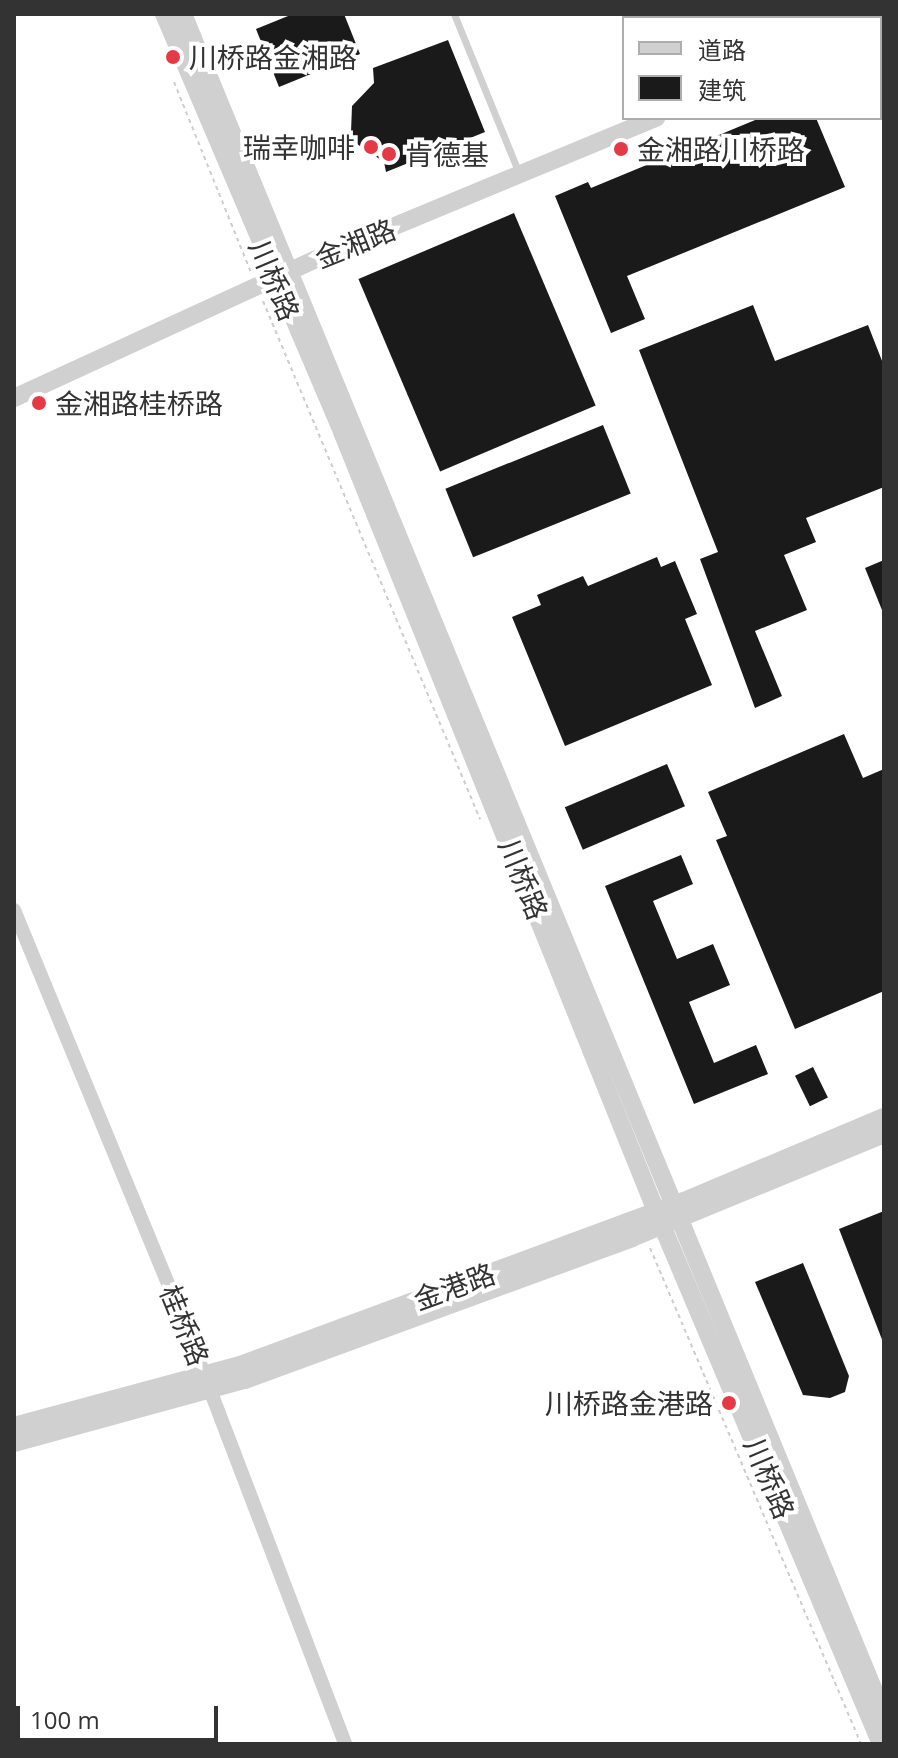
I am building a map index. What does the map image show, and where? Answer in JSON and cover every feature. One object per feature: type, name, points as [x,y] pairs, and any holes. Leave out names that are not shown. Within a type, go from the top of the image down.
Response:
[{"type":"street","name":"川桥路","points":[[164,14],[668,1215],[884,1715]]},
{"type":"street","name":"川桥路","points":[[183,14],[273,278]]},
{"type":"street","name":"金湘路","points":[[14,398],[273,278],[651,120]]},
{"type":"street","name":"桂桥路","points":[[14,910],[208,1384],[345,1744]]},
{"type":"street","name":"金港路","points":[[14,1443],[208,1384],[644,1233],[668,1215],[884,1117]]},
{"type":"street","name":"金港路","points":[[14,1426],[208,1384],[884,1134]]},
{"type":"street","name":"川桥路","points":[[668,1215],[881,1744]]},
{"type":"lane","points":[[445,20],[455,15],[520,175]]},
{"type":"path","points":[[171,73],[273,278],[484,829]]},
{"type":"path","points":[[644,1233],[861,1744]]},
{"type":"building","points":[[293,14],[344,14],[360,54],[279,87],[256,29]]},
{"type":"building","points":[[448,40],[485,132],[386,172],[384,162],[357,144],[351,132],[352,106],[374,83],[373,68]]},
{"type":"building","points":[[755,120],[817,120],[845,187],[627,276],[645,319],[611,333],[555,196],[588,182],[591,188]]},
{"type":"building","points":[[514,213],[596,405],[440,471],[358,279]]},
{"type":"building","points":[[753,305],[775,361],[868,325],[884,366],[884,487],[806,518],[816,542],[784,555],[807,610],[755,631],[782,696],[755,708],[700,559],[718,552],[639,350]]},
{"type":"building","points":[[603,425],[631,494],[473,557],[445,489]]},
{"type":"building","points":[[657,557],[661,567],[675,561],[697,614],[685,619],[712,685],[565,746],[512,617],[541,605],[537,595],[583,576],[588,586]]},
{"type":"building","points":[[884,560],[884,615],[865,568]]},
{"type":"building","points":[[844,734],[863,778],[884,769],[884,991],[795,1029],[716,840],[727,836],[708,792]]},
{"type":"building","points":[[667,764],[685,806],[583,850],[565,807]]},
{"type":"building","points":[[681,855],[693,884],[653,901],[677,959],[713,944],[730,985],[689,1002],[714,1063],[756,1045],[768,1074],[694,1104],[605,886]]},
{"type":"building","points":[[813,1067],[828,1098],[810,1106],[795,1076]]},
{"type":"building","points":[[884,1211],[884,1342],[883,1342],[839,1229]]},
{"type":"building","points":[[803,1263],[849,1376],[845,1392],[830,1398],[803,1395],[755,1282]]},
{"type":"place","name":"川桥路金湘路","points":[[173,57]]},
{"type":"place","name":"瑞幸咖啡","points":[[371,147]]},
{"type":"place","name":"金湘路川桥路","points":[[621,149]]},
{"type":"place","name":"肯德基","points":[[389,154]]},
{"type":"place","name":"金湘路桂桥路","points":[[39,403]]},
{"type":"place","name":"川桥路金港路","points":[[729,1403]]}]
